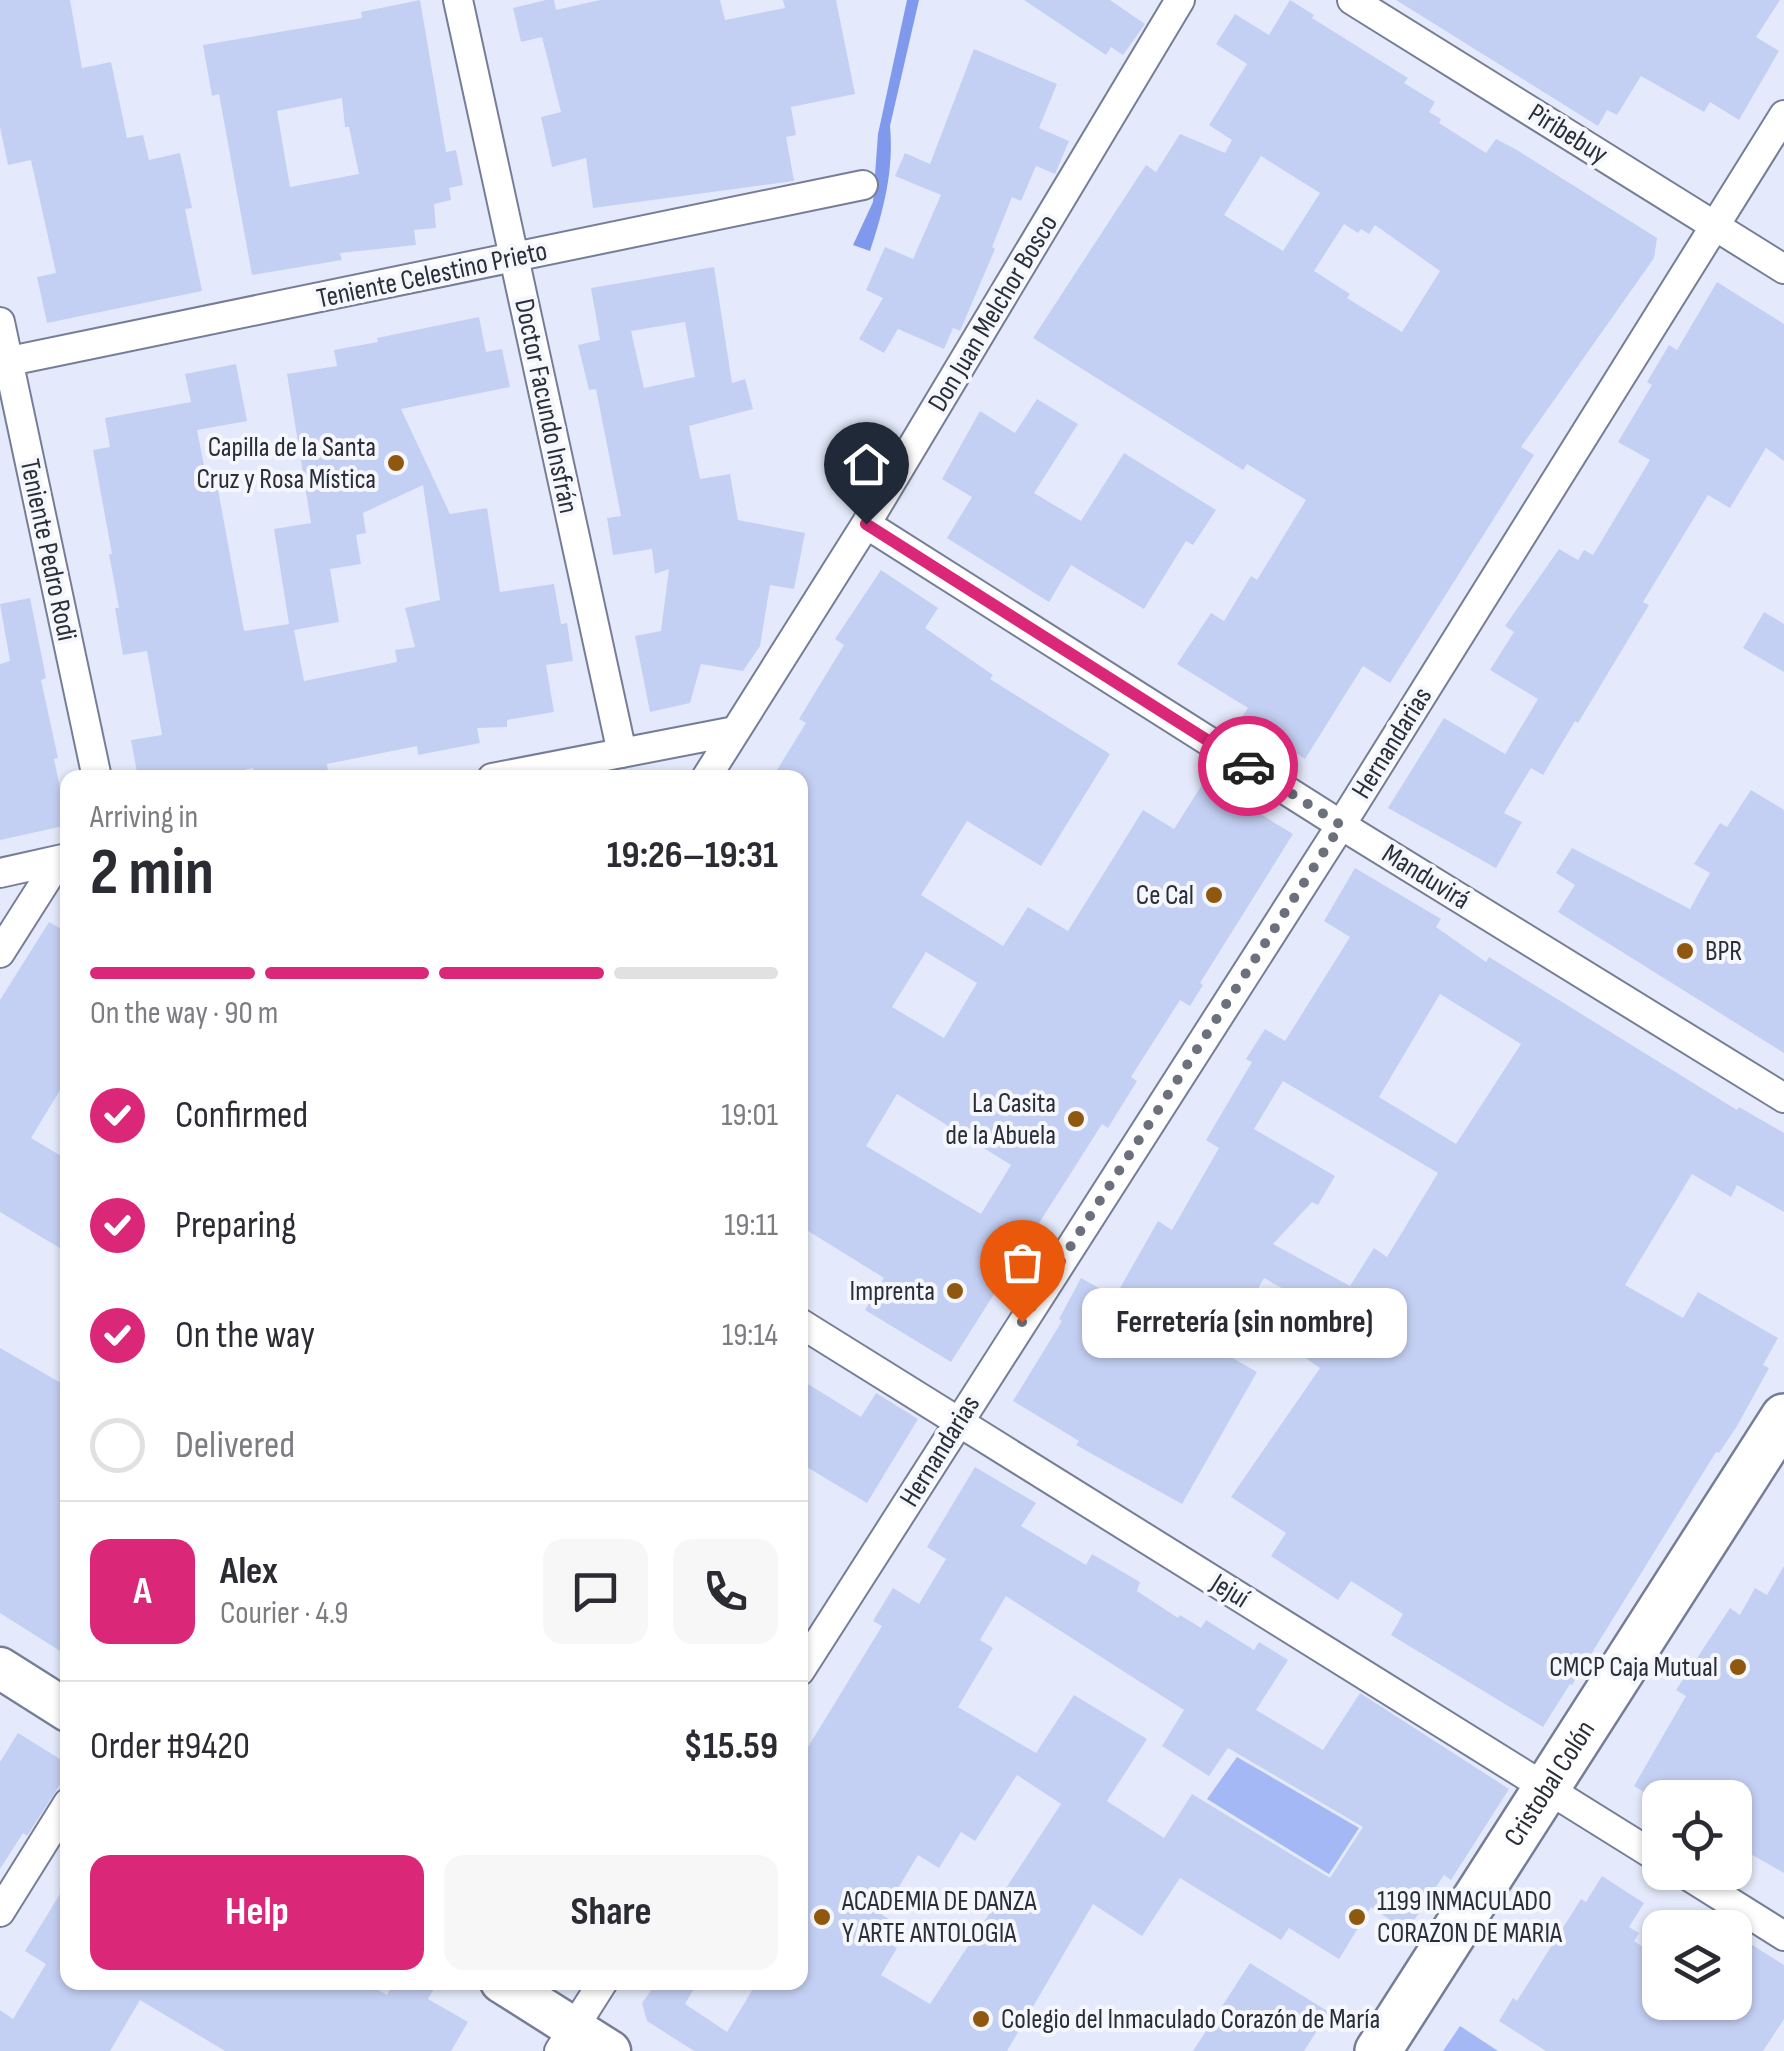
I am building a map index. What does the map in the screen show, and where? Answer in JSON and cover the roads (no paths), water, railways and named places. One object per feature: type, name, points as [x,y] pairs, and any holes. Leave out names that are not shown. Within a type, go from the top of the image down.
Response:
[{"type":"main road","name":"Cristobal Colón","points":[[1378,2051],[1784,1417]]},
{"type":"street","name":"Doctor Facundo Insfrán","points":[[458,0],[622,753]]},
{"type":"street","name":"Don Juan Melchor Bosco","points":[[711,770],[866,524],[1180,0]]},
{"type":"street","name":"Piribebuy","points":[[1352,0],[1784,270]]},
{"type":"street","name":"Hernandarias","points":[[808,1658],[1341,825],[1784,115]]},
{"type":"street","name":"Teniente Celestino Prieto","points":[[4,362],[863,185]]},
{"type":"street","name":"Teniente Pedro Rodi","points":[[0,322],[4,362],[95,770]]},
{"type":"street","name":"Manduvirá","points":[[866,524],[1341,825],[1784,1098]]},
{"type":"street","points":[[534,770],[735,731]]},
{"type":"street","points":[[0,873],[60,862]]},
{"type":"street","points":[[0,953],[60,868]]},
{"type":"street","name":"Jejuí","points":[[808,1327],[1642,1848]]},
{"type":"street","points":[[0,1668],[60,1705]]},
{"type":"street","points":[[0,1912],[60,1817]]},
{"type":"street","points":[[1711,1890],[1784,1936]]},
{"type":"street","points":[[509,1990],[566,2040],[610,2051]]},
{"type":"street","points":[[566,2040],[597,1990]]},
{"type":"place","name":"Capilla de la Santa Cruz y Rosa Mística","points":[[396,463]]},
{"type":"place","name":"Ce Cal","points":[[1214,895]]},
{"type":"place","name":"BPR","points":[[1685,951]]},
{"type":"place","name":"La Casita de la Abuela","points":[[1076,1119]]},
{"type":"place","name":"Imprenta","points":[[955,1291]]},
{"type":"place","name":"Ferretería (sin nombre)","points":[[1022,1322]]},
{"type":"place","name":"CMCP Caja Mutual","points":[[1738,1667]]},
{"type":"place","name":"ACADEMIA DE DANZA Y ARTE ANTOLOGIA","points":[[822,1917]]},
{"type":"place","name":"1199 INMACULADO CORAZON DE MARIA","points":[[1357,1917]]},
{"type":"place","name":"Colegio del Inmaculado Corazón de María","points":[[981,2019]]}]
